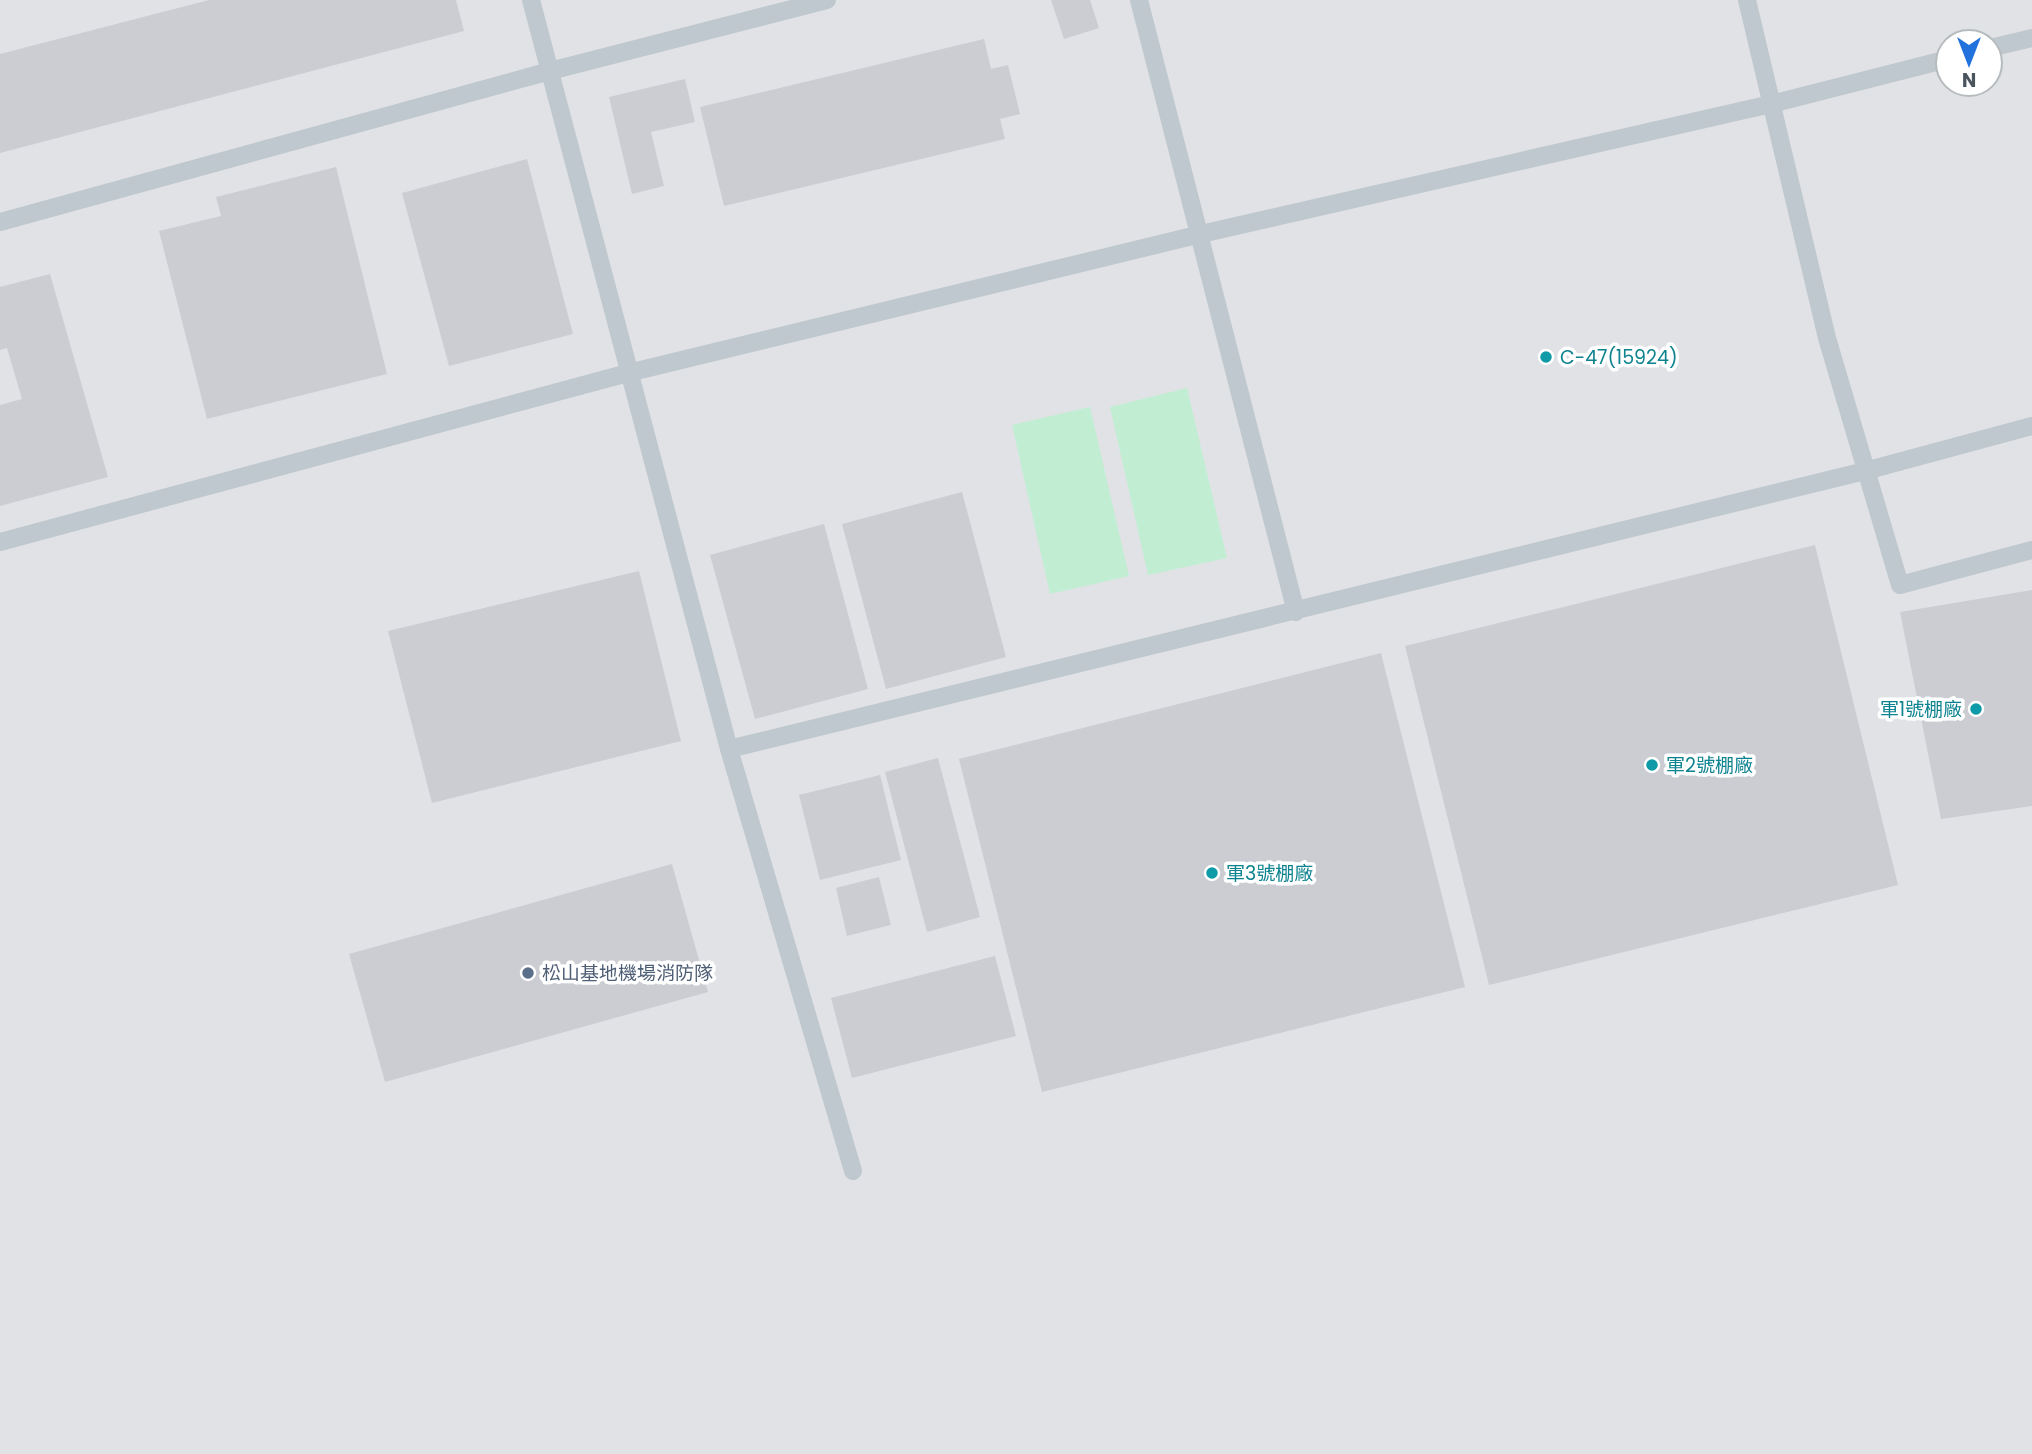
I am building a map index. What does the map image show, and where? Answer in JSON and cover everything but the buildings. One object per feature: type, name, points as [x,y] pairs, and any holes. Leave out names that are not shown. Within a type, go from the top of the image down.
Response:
[{"type":"lane","points":[[531,0],[729,749],[853,1171]]},
{"type":"lane","points":[[0,222],[550,71],[827,0]]},
{"type":"lane","points":[[1139,0],[1296,612]]},
{"type":"lane","points":[[1747,0],[1826,338],[1900,585],[2032,550]]},
{"type":"lane","points":[[2004,45],[2032,38]]},
{"type":"lane","points":[[0,542],[628,373],[1200,234],[1771,104],[1934,63]]},
{"type":"lane","points":[[729,749],[1865,471],[2032,426]]},
{"type":"shaded area","points":[[0,0],[2032,0],[2032,1454],[0,1454]]},
{"type":"green space","points":[[1187,388],[1227,558],[1148,575],[1110,407]]},
{"type":"green space","points":[[1090,407],[1129,576],[1050,594],[1012,425]]},
{"type":"place","name":"C-47(15924)","points":[[1546,357]]},
{"type":"place","name":"軍1號棚廠","points":[[1976,709]]},
{"type":"place","name":"軍2號棚廠","points":[[1652,765]]},
{"type":"place","name":"軍3號棚廠","points":[[1212,873]]},
{"type":"place","name":"松山基地機場消防隊","points":[[528,973]]}]
